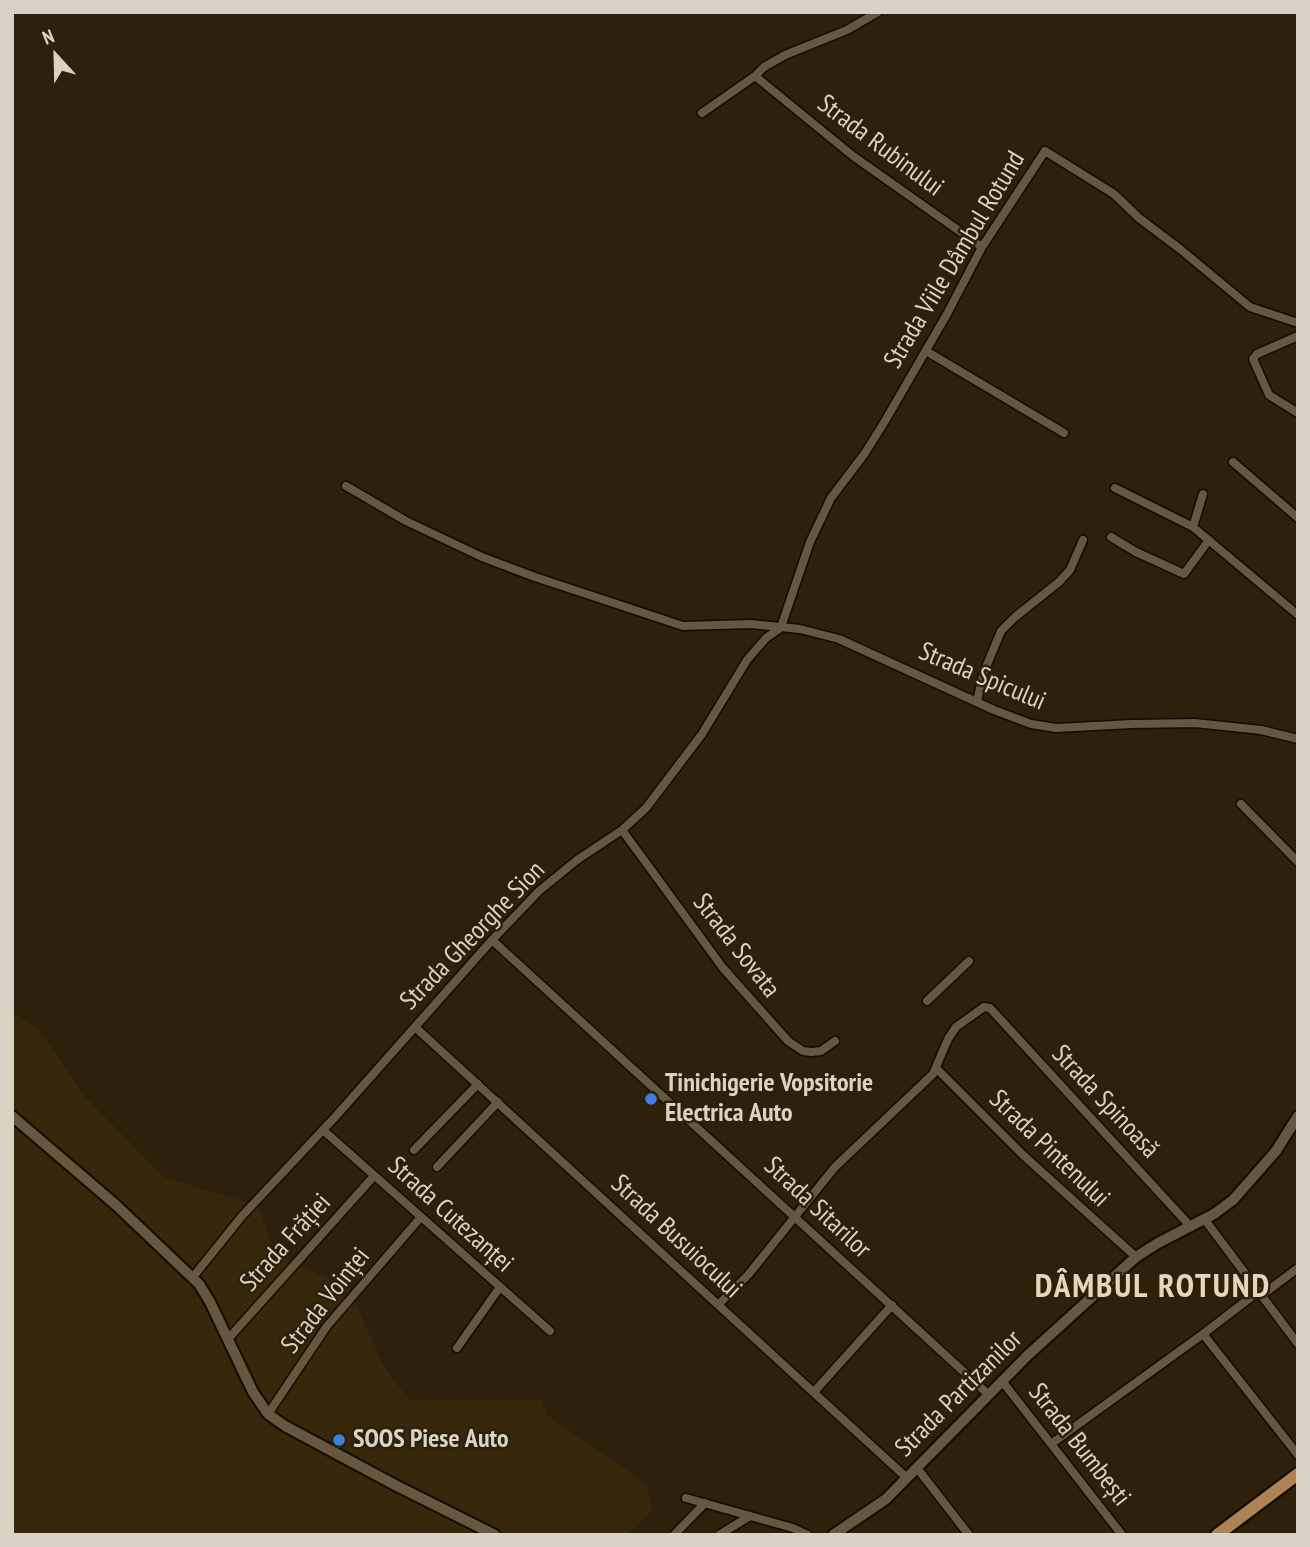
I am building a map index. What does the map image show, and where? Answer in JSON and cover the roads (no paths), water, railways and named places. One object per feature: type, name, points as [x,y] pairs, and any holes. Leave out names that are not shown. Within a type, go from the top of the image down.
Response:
[{"type":"main road","points":[[1217,1535],[1298,1474]]},
{"type":"street","points":[[702,113],[764,67],[785,55],[847,30],[878,12]]},
{"type":"street","name":"Strada Rubinului","points":[[755,76],[853,156],[982,247]]},
{"type":"street","name":"Strada Viile Dâmbul Rotund","points":[[782,627],[788,602],[820,518],[831,498],[865,453],[926,351],[982,247],[1045,151],[1114,194],[1139,218],[1250,307],[1298,323]]},
{"type":"street","points":[[1298,336],[1254,356],[1269,394],[1298,413]]},
{"type":"street","points":[[926,351],[1064,433]]},
{"type":"street","points":[[1233,463],[1298,518]]},
{"type":"street","name":"Strada Spicului","points":[[346,486],[406,521],[482,556],[675,624],[691,627],[741,624],[782,627],[839,639],[1031,724],[1056,729],[1111,724],[1195,723],[1261,730],[1298,739]]},
{"type":"street","points":[[1115,488],[1193,527],[1298,615]]},
{"type":"street","points":[[1193,527],[1203,494]]},
{"type":"street","points":[[1111,537],[1184,574],[1209,540]]},
{"type":"street","points":[[977,701],[1001,631],[1070,570],[1083,540]]},
{"type":"street","name":"Strada Gheorghe Sion","points":[[193,1277],[242,1216],[539,891],[622,830],[646,808],[702,734],[747,660],[766,638],[782,627]]},
{"type":"street","points":[[1241,804],[1298,862]]},
{"type":"street","name":"Strada Sovata","points":[[622,830],[723,968],[788,1041],[803,1052],[811,1052],[821,1051],[835,1041]]},
{"type":"street","name":"Strada Sitarilor","points":[[492,940],[989,1395]]},
{"type":"street","points":[[927,1001],[968,961]]},
{"type":"street","name":"Strada Spinoasă","points":[[936,1068],[952,1032],[962,1021],[986,1006],[990,1008],[1191,1227]]},
{"type":"street","name":"Strada Busuiocului","points":[[415,1027],[907,1478]]},
{"type":"street","points":[[718,1305],[748,1275],[835,1167],[925,1082],[936,1068]]},
{"type":"street","name":"Strada Pintenului","points":[[936,1068],[1023,1156],[1136,1257]]},
{"type":"street","points":[[414,1150],[478,1084]]},
{"type":"street","points":[[437,1167],[498,1102]]},
{"type":"street","points":[[12,1116],[116,1205],[193,1277],[205,1292],[253,1392],[268,1414],[285,1426],[388,1481],[495,1535]]},
{"type":"street","name":"Strada Partizanilor","points":[[833,1535],[886,1499],[1002,1381],[1136,1257],[1223,1209],[1276,1151],[1298,1116]]},
{"type":"street","name":"Strada Cutezanței","points":[[323,1130],[550,1331]]},
{"type":"street","name":"Strada Frăției","points":[[228,1339],[374,1176]]},
{"type":"street","name":"Strada Voinței","points":[[268,1414],[327,1326],[422,1217]]},
{"type":"street","points":[[1205,1220],[1298,1344]]},
{"type":"street","points":[[1051,1444],[1298,1268]]},
{"type":"street","points":[[457,1349],[500,1287]]},
{"type":"street","points":[[814,1392],[892,1305]]},
{"type":"street","points":[[1203,1334],[1298,1455]]},
{"type":"street","name":"Strada Bumbești","points":[[1002,1381],[1122,1535]]},
{"type":"street","points":[[917,1468],[969,1535]]},
{"type":"street","points":[[686,1498],[793,1528],[808,1535]]},
{"type":"street","points":[[674,1535],[705,1503]]},
{"type":"street","points":[[719,1535],[750,1516]]},
{"type":"place","name":"Tinichigerie Vopsitorie Electrica Auto","points":[[651,1099]]},
{"type":"place","name":"SOOS Piese Auto","points":[[339,1440]]},
{"type":"district","name":"DÂMBUL ROTUND","points":[[1153,1288]]}]
